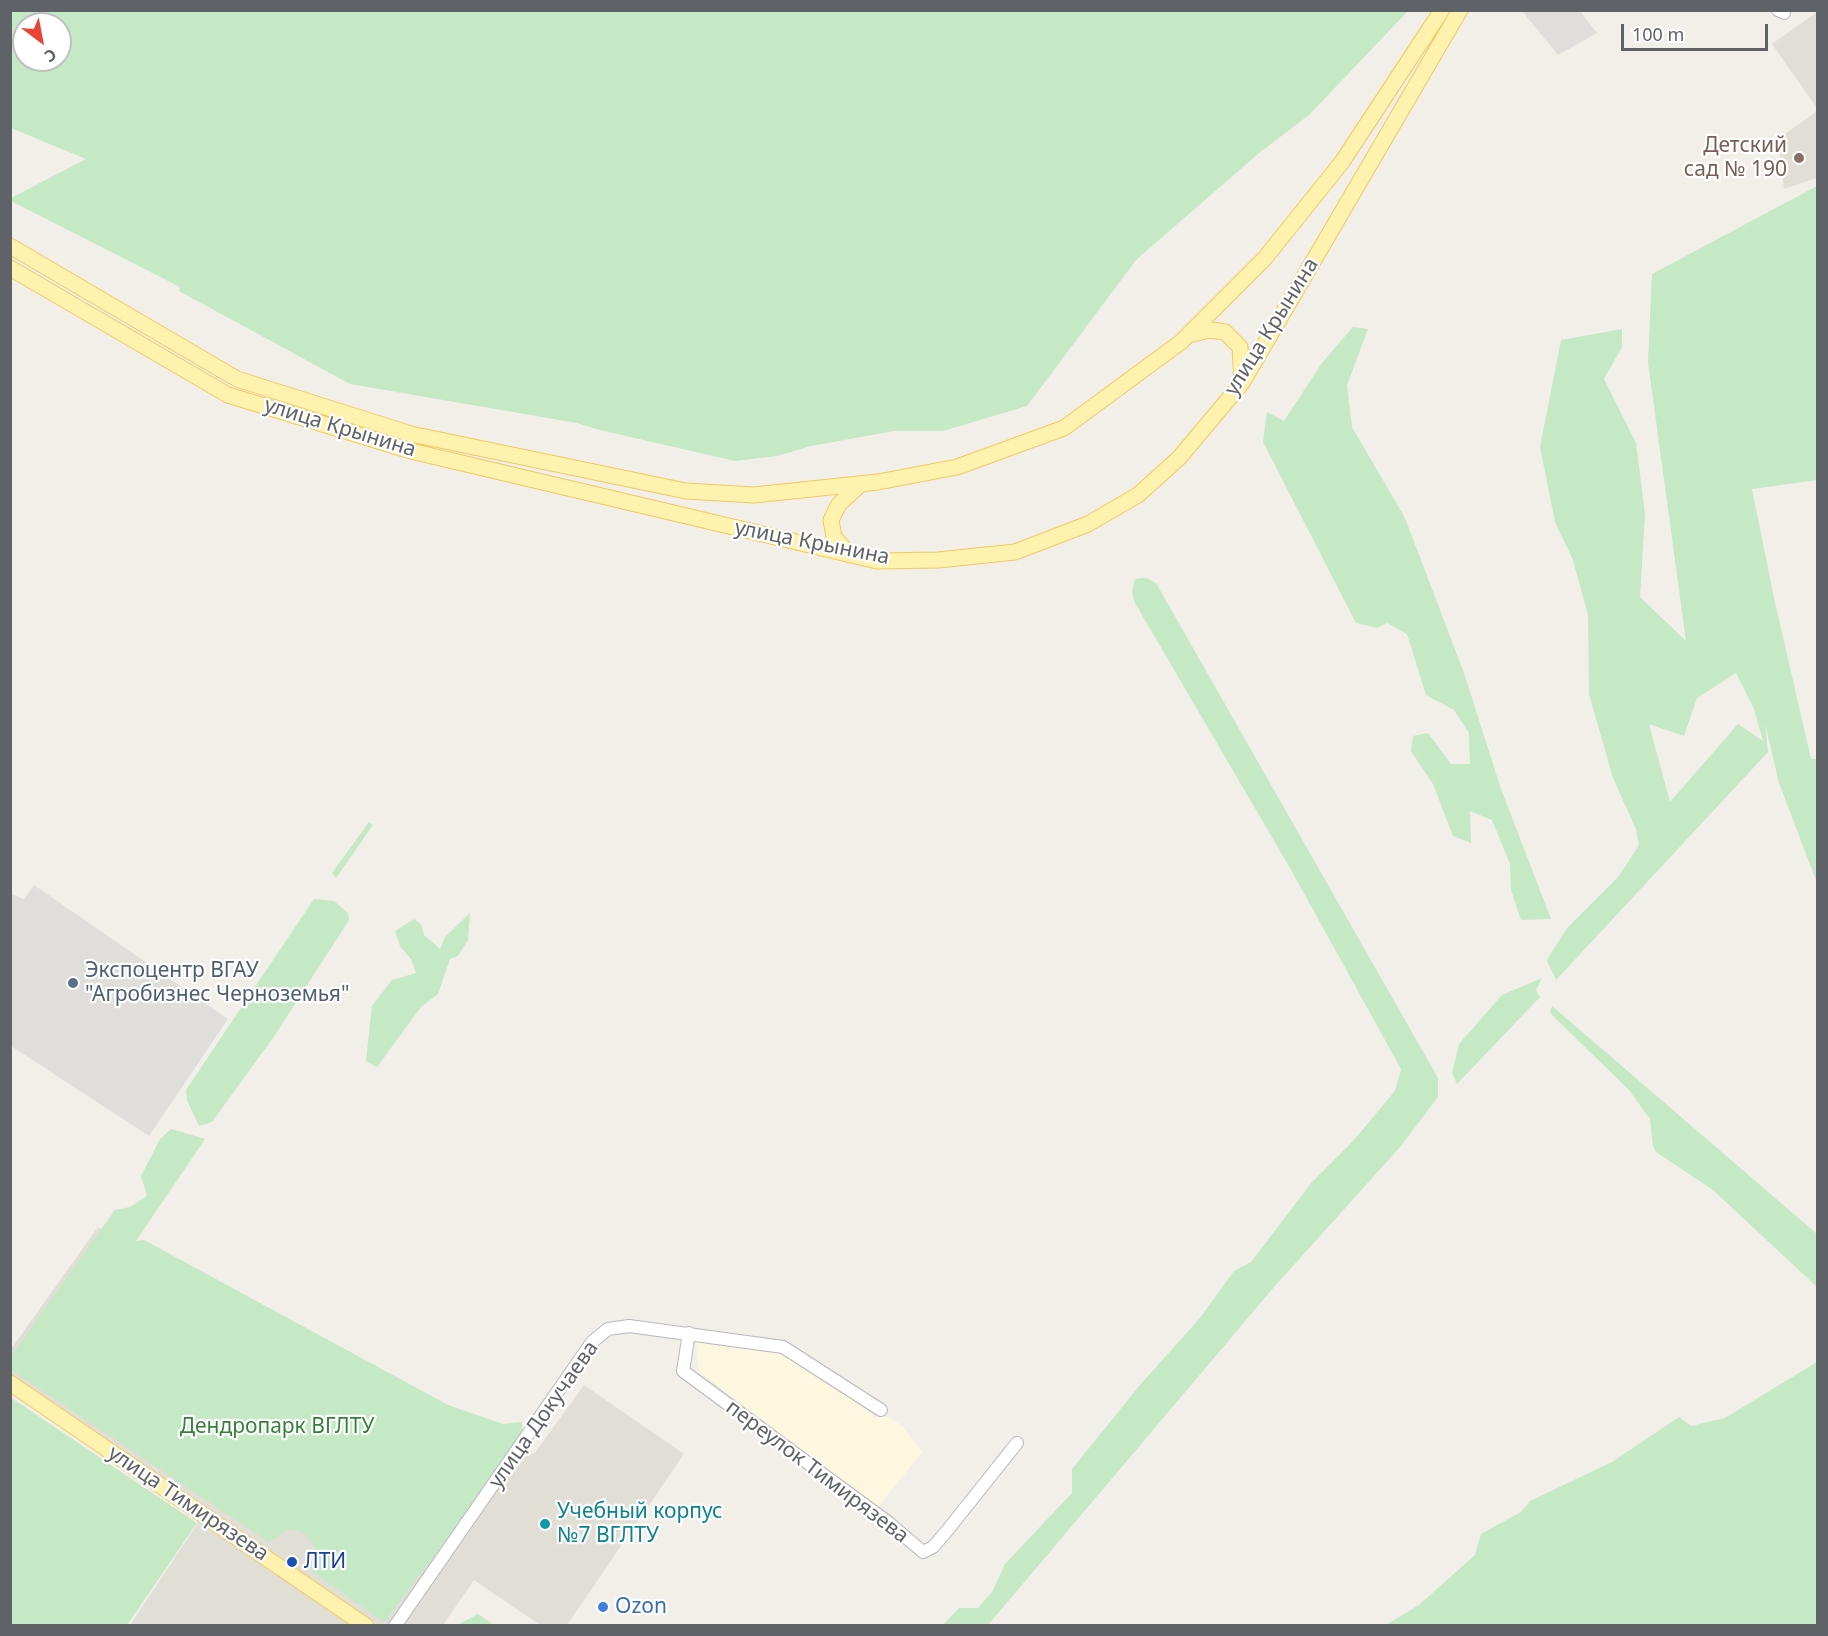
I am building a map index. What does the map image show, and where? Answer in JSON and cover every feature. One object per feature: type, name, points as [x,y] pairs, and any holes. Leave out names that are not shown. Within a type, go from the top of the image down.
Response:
[{"type":"main road","name":"улица Крынина","points":[[10,246],[237,378],[411,434],[686,491],[754,495],[861,484],[957,467],[1064,428],[1188,335],[1265,258],[1342,162],[1442,10]]},
{"type":"main road","name":"улица Крынина","points":[[10,268],[228,395],[411,451],[877,561],[938,560],[1015,552],[1088,524],[1138,495],[1179,458],[1242,383],[1460,10]]},
{"type":"main road","points":[[1188,335],[1210,330],[1225,332],[1240,347],[1242,383]]},
{"type":"main road","points":[[850,555],[834,537],[831,520],[839,504],[861,484]]},
{"type":"main road","name":"улица Тимирязева","points":[[10,1383],[366,1626]]},
{"type":"street","name":"улица Докучаева","points":[[395,1626],[592,1342],[608,1329],[629,1326],[783,1347],[881,1410]]},
{"type":"street","name":"переулок Тимирязева","points":[[689,1333],[683,1371],[889,1523],[923,1552],[933,1547],[946,1532],[1017,1443]]},
{"type":"shaded area","points":[[1522,11],[1580,11],[1597,33],[1558,55]]},
{"type":"shaded area","name":"Детский сад № 190","points":[[1817,12],[1817,108],[1772,44]]},
{"type":"shaded area","name":"Детский сад № 190","points":[[1817,111],[1817,178],[1784,189],[1778,139]]},
{"type":"shaded area","points":[[34,885],[228,1019],[149,1136],[11,1046],[11,894],[24,899]]},
{"type":"shaded area","name":"Дендропарк ВГЛТУ","points":[[98,1227],[534,1454],[584,1385],[684,1454],[567,1625],[540,1625],[474,1580],[443,1625],[130,1625],[208,1508],[11,1376],[11,1349]]},
{"type":"shaded area","points":[[696,1341],[719,1341],[779,1351],[832,1384],[875,1417],[889,1417],[903,1427],[922,1452],[878,1507],[699,1372]]},
{"type":"green space","points":[[11,10],[1408,11],[1309,115],[1259,153],[1136,260],[1027,406],[943,431],[894,431],[811,446],[777,456],[735,461],[577,423],[350,384],[179,291],[180,287],[11,201],[11,198],[86,159],[11,128]]},
{"type":"green space","points":[[1817,186],[1817,480],[1752,489],[1811,759],[1817,759],[1817,883],[1779,783],[1765,724],[1768,752],[1556,980],[1547,961],[1551,953],[1568,927],[1619,876],[1639,845],[1636,829],[1613,778],[1589,694],[1588,615],[1573,560],[1555,522],[1540,447],[1561,340],[1622,329],[1622,347],[1604,379],[1636,443],[1645,514],[1640,597],[1686,641],[1648,362],[1652,274]],"holes":[[[1736,673],[1754,709],[1763,741],[1738,724],[1670,802],[1649,724],[1684,736],[1697,698]]]},
{"type":"green space","points":[[1353,327],[1368,329],[1347,385],[1352,427],[1405,518],[1464,673],[1501,789],[1551,919],[1521,920],[1511,890],[1510,864],[1492,820],[1470,811],[1471,843],[1453,836],[1433,784],[1411,751],[1413,736],[1428,733],[1451,764],[1470,764],[1469,733],[1454,710],[1426,695],[1407,634],[1387,623],[1377,628],[1356,623],[1263,442],[1267,412],[1284,421],[1322,363]]},
{"type":"green space","points":[[1146,578],[1156,583],[1438,1078],[1438,1097],[1401,1146],[1274,1287],[988,1625],[943,1625],[959,1608],[978,1608],[992,1592],[1005,1564],[1072,1493],[1072,1469],[1140,1385],[1200,1318],[1234,1271],[1251,1262],[1312,1182],[1354,1140],[1395,1091],[1401,1069],[1290,868],[1135,603],[1132,592],[1135,579]]},
{"type":"green space","points":[[369,822],[373,825],[336,878],[332,873]]},
{"type":"green space","points":[[314,899],[334,901],[348,913],[349,920],[275,1035],[212,1122],[199,1126],[187,1100],[186,1090]]},
{"type":"green space","points":[[470,913],[468,940],[458,956],[450,959],[438,994],[421,1007],[377,1067],[366,1061],[372,1006],[392,980],[416,973],[411,959],[400,946],[395,931],[414,919],[421,924],[424,935],[440,949],[445,937]]},
{"type":"green space","points":[[1542,978],[1536,990],[1540,997],[1457,1084],[1452,1073],[1459,1044],[1502,995]]},
{"type":"green space","points":[[1552,1006],[1817,1234],[1817,1287],[1713,1190],[1656,1152],[1653,1146],[1650,1119],[1629,1090],[1550,1013]]},
{"type":"green space","name":"Дендропарк ВГЛТУ","points":[[171,1129],[205,1139],[136,1241],[144,1240],[448,1405],[503,1424],[522,1422],[522,1439],[384,1622],[311,1571],[317,1555],[311,1539],[302,1532],[288,1529],[269,1542],[11,1370],[11,1356],[115,1210],[130,1207],[147,1196],[141,1176],[160,1139]]},
{"type":"green space","points":[[1817,1362],[1817,1625],[1386,1625],[1419,1605],[1475,1555],[1481,1534],[1521,1512],[1530,1501],[1612,1462],[1679,1417],[1691,1426],[1725,1418]]},
{"type":"green space","points":[[10,1397],[197,1523],[127,1625],[11,1625]]},
{"type":"green space","points":[[478,1614],[494,1625],[457,1625]]},
{"type":"place","name":"Детский сад № 190","points":[[1799,158]]},
{"type":"place","name":"Экспоцентр ВГАУ \"Агробизнес Черноземья\"","points":[[73,983]]},
{"type":"place","name":"Учебный корпус №7 ВГЛТУ","points":[[545,1524]]},
{"type":"place","name":"ЛТИ","points":[[292,1562]]},
{"type":"place","name":"Ozon","points":[[603,1607]]}]
